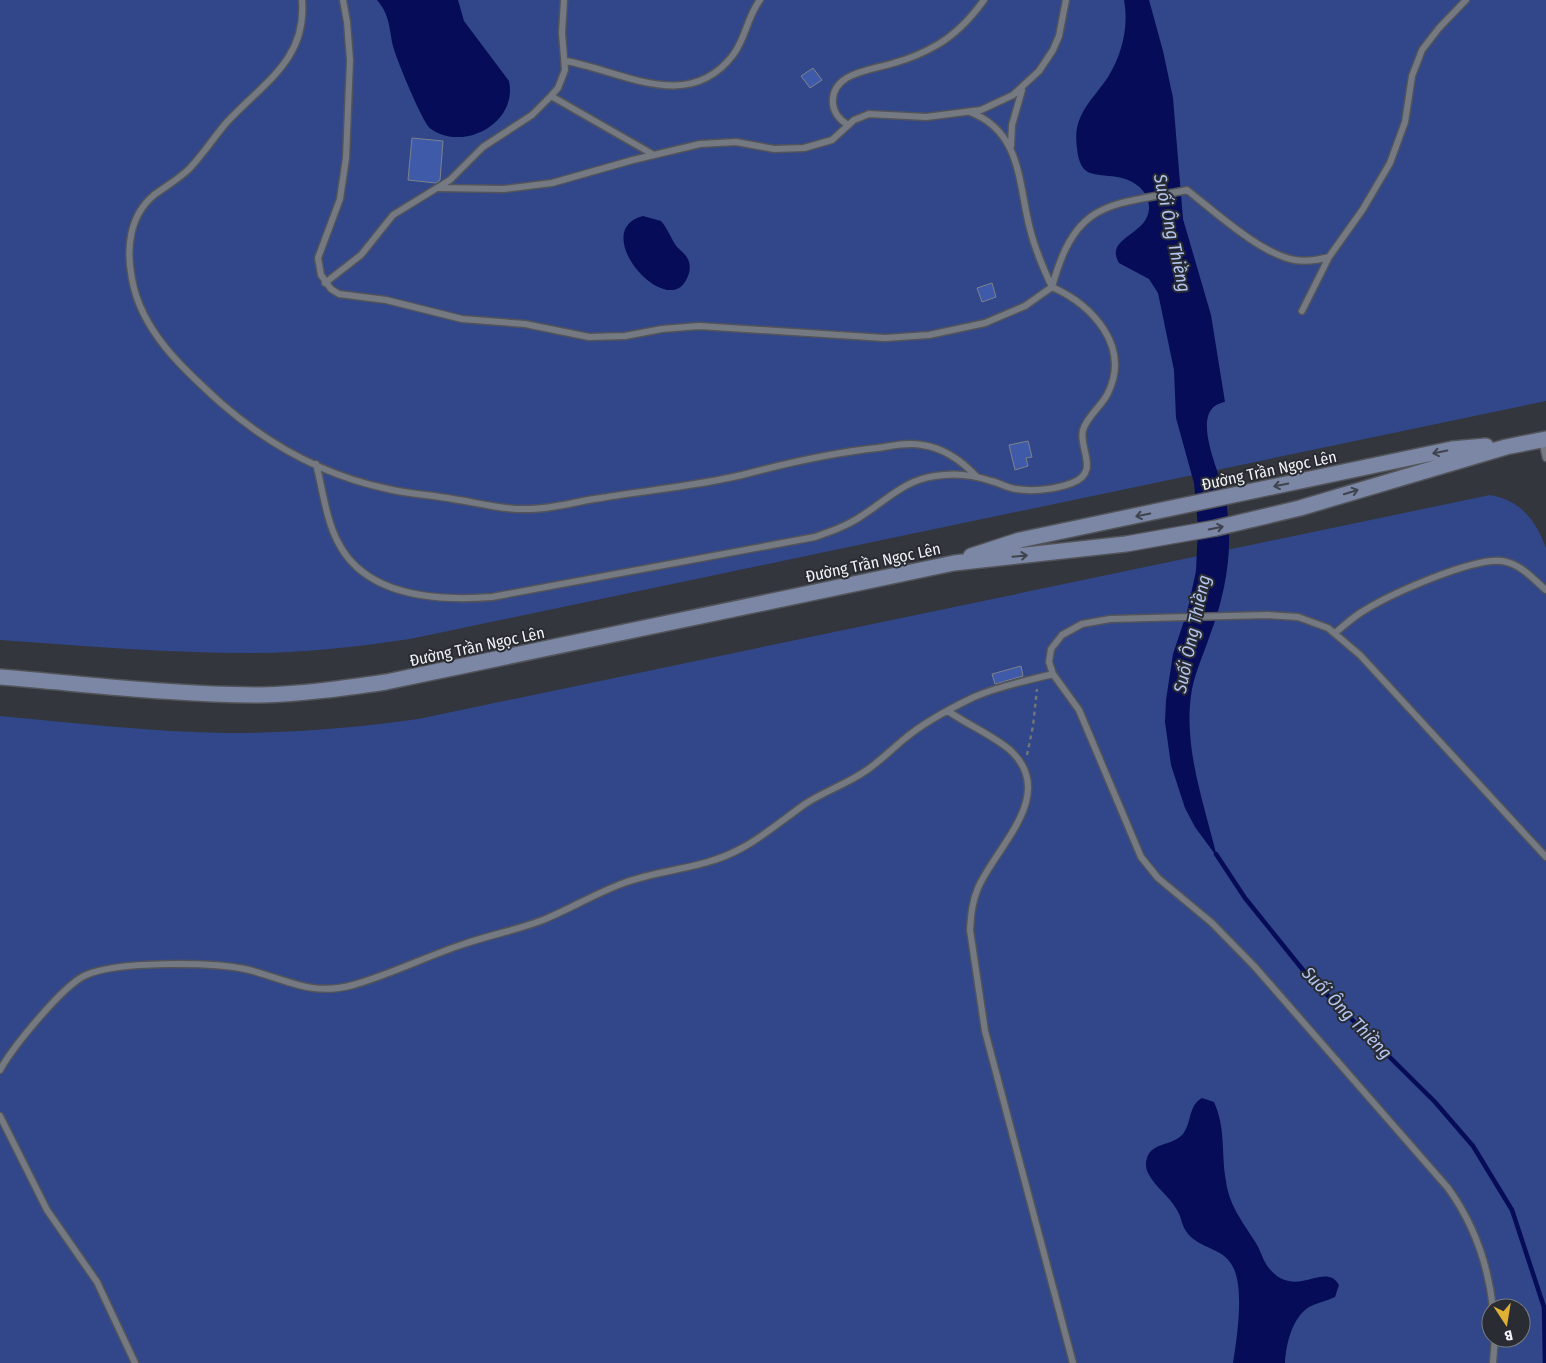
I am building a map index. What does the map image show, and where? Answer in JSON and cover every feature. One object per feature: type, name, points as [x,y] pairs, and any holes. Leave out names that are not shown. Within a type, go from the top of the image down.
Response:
[{"type":"street","name":"Đường Trần Ngọc Lên","points":[[0,677],[222,694],[263,694],[336,689],[416,677],[954,563],[1126,544],[1196,532],[1300,508],[1506,448],[1544,440]]},
{"type":"street","name":"Đường Trần Ngọc Lên","points":[[954,563],[988,549],[1020,540],[1230,496],[1452,450],[1484,446],[1506,448]]},
{"type":"lane","points":[[302,0],[300,37],[287,61],[227,122],[192,166],[146,204],[134,224],[130,246],[130,262],[135,295],[149,325],[184,368],[212,395],[259,434],[345,477],[389,490],[515,510],[554,507],[600,498],[700,484],[817,456],[898,444],[922,445],[947,452],[963,463],[977,477]]},
{"type":"lane","points":[[343,0],[349,32],[350,60],[347,135],[340,199],[318,258],[321,275],[325,283],[339,294],[386,300],[442,316],[525,324],[571,334],[607,337],[699,326],[863,338],[922,336],[996,320],[1025,306],[1052,286],[1069,239],[1084,221],[1111,206],[1187,190],[1272,253],[1293,260],[1306,261],[1329,257]]},
{"type":"lane","points":[[325,283],[361,255],[393,215],[415,200],[440,188],[483,147],[532,115],[551,96],[562,80],[566,61],[562,33],[564,0]]},
{"type":"lane","points":[[566,61],[588,65],[656,86],[694,82],[716,71],[733,55],[760,0]]},
{"type":"lane","points":[[848,125],[836,114],[833,102],[834,95],[842,83],[857,72],[908,59],[939,44],[967,22],[984,0]]},
{"type":"lane","points":[[440,188],[504,189],[535,186],[577,177],[654,155],[717,142],[736,142],[774,149],[804,148],[832,140],[848,125],[869,114],[926,117],[970,112],[1003,102],[1023,88],[1039,71],[1052,50],[1063,21],[1066,0]]},
{"type":"lane","points":[[1302,311],[1329,257],[1363,209],[1390,163],[1405,122],[1412,76],[1422,50],[1438,28],[1466,0]]},
{"type":"lane","points":[[316,464],[334,534],[343,552],[358,569],[391,587],[428,596],[456,599],[492,597],[815,536],[849,524],[909,483],[947,475],[977,477],[1015,489],[1034,490],[1072,483],[1083,475],[1087,468],[1088,461],[1082,433],[1088,420],[1105,399],[1112,383],[1115,373],[1114,352],[1106,332],[1088,309],[1077,300],[1052,286],[1032,238],[1011,147],[1012,125],[1023,88]]},
{"type":"lane","points":[[551,96],[654,155]]},
{"type":"lane","points":[[970,112],[994,126],[1011,147]]},
{"type":"lane","points":[[1544,440],[1546,458]]},
{"type":"lane","points":[[1335,633],[1349,621],[1377,603],[1427,581],[1482,562],[1501,561],[1518,566],[1546,590]]},
{"type":"lane","points":[[1491,1298],[1478,1240],[1469,1220],[1448,1188],[1255,968],[1212,923],[1158,878],[1141,857],[1079,710],[1053,674],[1049,662],[1051,649],[1057,639],[1071,629],[1089,622],[1110,619],[1298,616],[1320,624],[1335,633],[1383,679],[1546,857]]},
{"type":"lane","points":[[0,1070],[56,999],[75,981],[86,975],[105,969],[135,967],[226,967],[244,969],[297,986],[329,989],[345,987],[378,978],[465,944],[529,925],[623,884],[654,875],[689,869],[724,857],[754,841],[804,805],[862,774],[919,728],[948,711],[985,692],[1053,674]]},
{"type":"lane","points":[[948,711],[1011,750],[1023,766],[1027,781],[1024,810],[1015,829],[978,888],[971,916],[970,930],[987,1039],[1073,1363]]},
{"type":"lane","points":[[0,1116],[47,1210],[97,1282],[135,1363]]},
{"type":"lane","points":[[1493,1363],[1494,1348]]},
{"type":"path","points":[[1023,766],[1033,726],[1038,678]]},
{"type":"shaded area","points":[[0,0],[1546,0],[1546,401],[410,639],[331,649],[251,653],[94,647],[0,640]]},
{"type":"shaded area","points":[[1490,495],[1510,501],[1532,520],[1546,548],[1546,1363],[0,1363],[0,716],[142,729],[228,733],[276,732],[371,725],[418,719]]},
{"type":"water","points":[[377,0],[458,0],[464,21],[509,81],[510,96],[505,109],[497,121],[473,135],[458,137],[444,135],[431,129],[422,116],[404,76],[393,46],[387,16]]},
{"type":"water","points":[[1124,0],[1149,0],[1163,51],[1173,98],[1183,219],[1211,315],[1225,402],[1214,407],[1208,416],[1207,428],[1228,514],[1229,547],[1227,573],[1222,598],[1192,689],[1190,710],[1192,753],[1217,857],[1195,827],[1185,808],[1171,765],[1165,722],[1166,700],[1173,654],[1187,612],[1196,571],[1198,527],[1194,483],[1176,418],[1174,370],[1158,293],[1149,279],[1119,263],[1116,254],[1117,247],[1121,242],[1147,218],[1149,203],[1144,191],[1129,180],[1090,173],[1085,170],[1081,165],[1077,148],[1076,136],[1080,117],[1108,77],[1121,50],[1126,20]]},
{"type":"water","points":[[643,216],[661,221],[677,247],[688,260],[690,266],[689,273],[680,287],[667,290],[652,284],[638,271],[628,255],[623,239],[628,225]]},
{"type":"water","points":[[1202,1098],[1214,1102],[1218,1112],[1230,1198],[1268,1267],[1278,1277],[1289,1281],[1326,1277],[1333,1278],[1339,1285],[1335,1297],[1309,1307],[1298,1318],[1291,1332],[1285,1363],[1233,1363],[1238,1328],[1239,1302],[1239,1290],[1234,1269],[1230,1262],[1220,1253],[1196,1241],[1188,1234],[1177,1210],[1151,1179],[1147,1170],[1147,1158],[1153,1149],[1174,1141],[1183,1134],[1194,1105]]},
{"type":"building","points":[[813,68],[822,80],[810,88],[801,76]]},
{"type":"building","points":[[412,138],[443,141],[440,180],[436,183],[408,180]]},
{"type":"building","points":[[992,283],[996,297],[982,302],[977,288]]},
{"type":"building","points":[[1028,441],[1032,457],[1026,458],[1028,466],[1015,470],[1009,445]]},
{"type":"building","points":[[1021,666],[1023,676],[995,684],[992,674]]},
{"type":"waterway","name":"Suối Ông Thiềng","points":[[1216,854],[1245,898],[1307,975],[1435,1102],[1473,1146],[1512,1210],[1544,1307],[1545,1363]]}]
